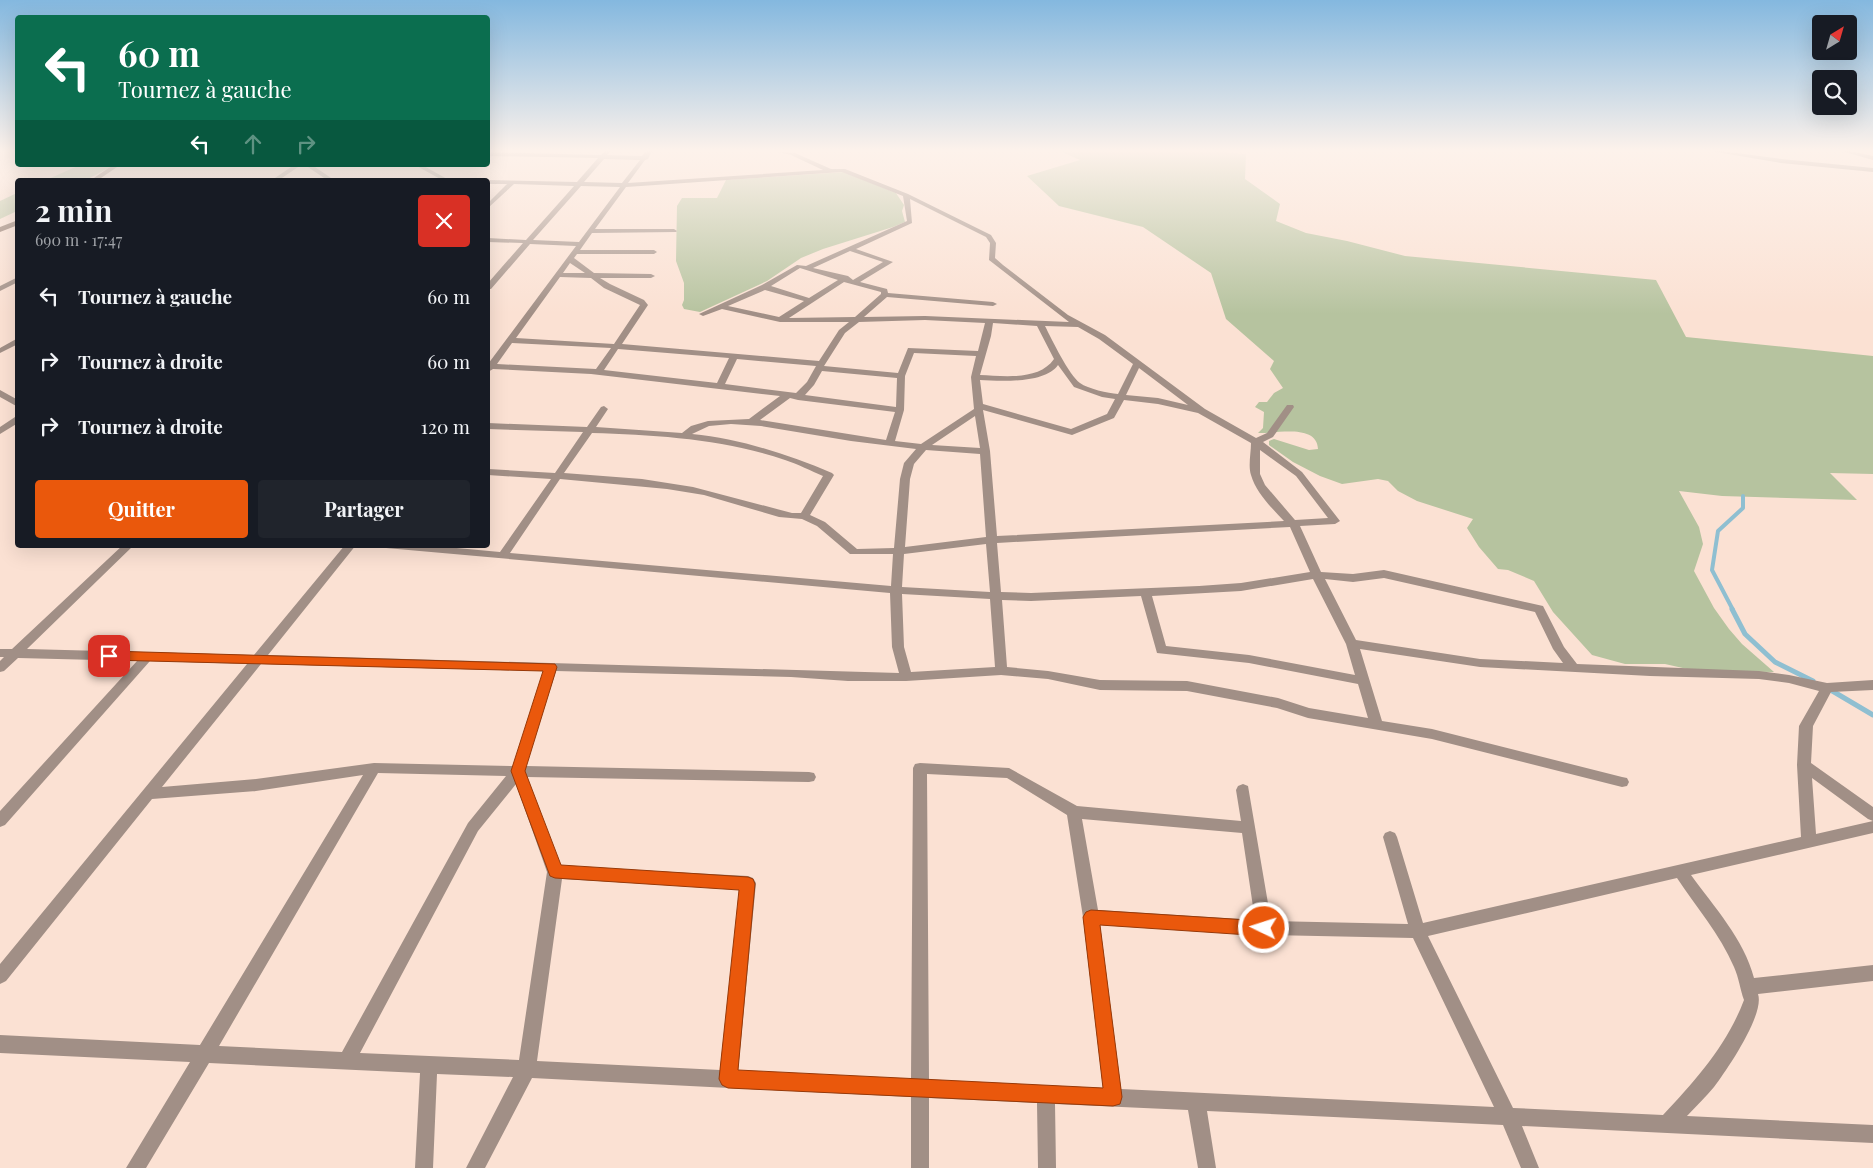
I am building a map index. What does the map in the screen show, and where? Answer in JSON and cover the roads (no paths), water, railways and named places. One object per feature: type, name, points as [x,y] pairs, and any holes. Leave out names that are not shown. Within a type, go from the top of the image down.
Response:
[{"type":"main road","points":[[0,230],[15,223]]},
{"type":"street","points":[[490,286],[560,206]]},
{"type":"street","points":[[490,366],[611,206]]},
{"type":"street","points":[[807,268],[910,222],[908,206]]},
{"type":"street","points":[[490,472],[629,482],[694,490],[779,514],[804,516],[821,524],[854,552],[900,551],[992,540],[1294,525],[1335,521],[1299,474],[1256,442],[1202,411],[1138,362],[1054,309],[991,259],[993,243],[989,236],[927,206]]},
{"type":"street","points":[[592,231],[674,231]]},
{"type":"street","points":[[490,240],[582,244]]},
{"type":"street","points":[[851,249],[889,262],[856,281]]},
{"type":"street","points":[[576,252],[654,252]]},
{"type":"street","points":[[570,259],[607,286],[643,304],[598,373]]},
{"type":"street","points":[[703,314],[765,287],[799,266],[856,281],[884,291],[885,295]]},
{"type":"street","points":[[558,275],[651,276]]},
{"type":"street","points":[[780,320],[845,278]]},
{"type":"street","points":[[0,289],[15,281]]},
{"type":"street","points":[[765,287],[810,301]]},
{"type":"street","points":[[798,397],[811,383],[819,366],[842,332],[885,295],[993,304]]},
{"type":"street","points":[[720,306],[780,320],[830,321],[857,318],[948,319],[1081,325]]},
{"type":"street","points":[[989,321],[988,336],[975,377],[985,452],[1001,671]]},
{"type":"street","points":[[1040,324],[1058,359],[1077,385],[1093,393],[1158,401],[1202,411]]},
{"type":"street","points":[[510,340],[615,346],[901,376]]},
{"type":"street","points":[[0,351],[15,342]]},
{"type":"street","points":[[890,442],[900,410],[901,376],[911,350],[981,354]]},
{"type":"street","points":[[720,386],[734,357]]},
{"type":"street","points":[[975,377],[1027,377],[1051,369],[1055,366],[1058,359]]},
{"type":"street","points":[[906,677],[898,647],[896,590],[905,479],[909,463],[924,446],[979,408],[1072,432],[1111,416],[1138,362]]},
{"type":"street","points":[[490,367],[598,373],[720,386],[900,410]]},
{"type":"street","points":[[0,393],[15,402]]},
{"type":"street","points":[[751,422],[788,395]]},
{"type":"street","points":[[1256,442],[1270,434],[1290,407]]},
{"type":"street","points":[[503,555],[604,410]]},
{"type":"street","points":[[0,431],[15,420]]},
{"type":"street","points":[[684,436],[694,428],[704,425],[735,421],[834,436],[985,452]]},
{"type":"street","points":[[490,426],[684,436],[784,455],[829,474],[804,516]]},
{"type":"street","points":[[1256,442],[1256,474],[1260,485],[1294,525],[1352,644],[1377,725]]},
{"type":"street","points":[[0,668],[126,548]]},
{"type":"street","points":[[0,976],[349,548]]},
{"type":"street","points":[[421,548],[896,590],[996,596],[1241,587],[1317,575],[1353,578],[1384,574],[1538,609],[1559,649],[1574,668]]},
{"type":"street","points":[[1145,591],[1161,650],[1249,659],[1364,681]]},
{"type":"street","points":[[1352,644],[1480,663],[1650,672],[1760,675],[1789,679],[1827,688],[1871,686]]},
{"type":"street","points":[[0,653],[906,677],[1001,671],[1048,675],[1100,685],[1187,686],[1278,703],[1308,714],[1432,734],[1622,782]]},
{"type":"street","points":[[0,821],[147,656]]},
{"type":"street","points":[[347,1060],[473,827],[518,771],[551,667]]},
{"type":"street","points":[[1809,841],[1804,765],[1806,726],[1827,688]]},
{"type":"street","points":[[1804,765],[1873,815]]},
{"type":"street","points":[[147,794],[256,785],[374,768],[809,777]]},
{"type":"street","points":[[135,1168],[257,968],[374,768]]},
{"type":"street","points":[[920,1168],[920,768],[1009,773],[1074,812],[1249,828]]},
{"type":"street","points":[[475,1168],[527,1069],[555,872],[518,771]]},
{"type":"street","points":[[1243,790],[1264,928]]},
{"type":"street","points":[[1074,812],[1091,917],[1113,1097]]},
{"type":"street","points":[[1091,917],[1264,928],[1418,931],[1873,827]]},
{"type":"street","points":[[1390,837],[1418,931],[1508,1116],[1530,1168]]},
{"type":"street","points":[[1667,1124],[1707,1080],[1742,1028],[1752,1000],[1742,964],[1717,923],[1680,871]]},
{"type":"street","points":[[555,872],[748,884],[728,1079]]},
{"type":"street","points":[[1747,987],[1873,973]]},
{"type":"street","points":[[0,1044],[1873,1134]]},
{"type":"street","points":[[424,1168],[429,1064]]},
{"type":"street","points":[[1046,1094],[1047,1168]]},
{"type":"street","points":[[1196,1101],[1206,1168]]},
{"type":"waterway","points":[[1733,610],[1712,570],[1718,531],[1743,508],[1743,496]]},
{"type":"waterway","points":[[1732,609],[1745,634],[1775,662],[1813,681]]},
{"type":"waterway","points":[[1829,689],[1873,715]]}]
